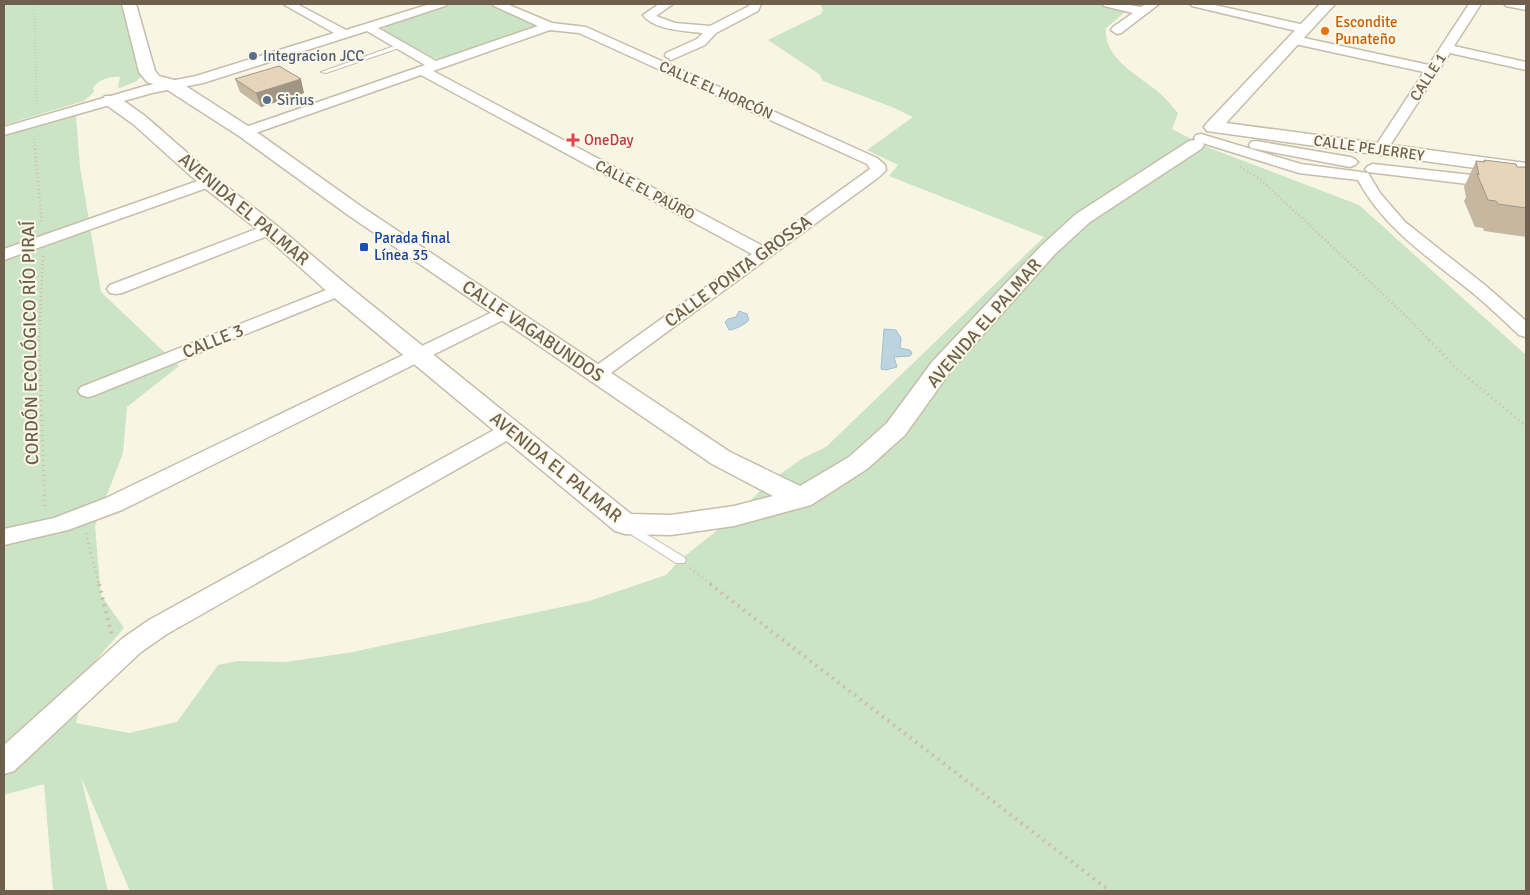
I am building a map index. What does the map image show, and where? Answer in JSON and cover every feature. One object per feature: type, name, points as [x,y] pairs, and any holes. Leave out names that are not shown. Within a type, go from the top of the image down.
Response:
[{"type":"street","points":[[129,4],[147,72],[153,80],[172,85]]},
{"type":"street","points":[[289,4],[344,34]]},
{"type":"street","points":[[4,131],[150,89],[198,80],[440,4]]},
{"type":"street","points":[[498,4],[549,26]]},
{"type":"street","points":[[667,4],[652,11],[649,15],[650,18],[673,26],[712,30]]},
{"type":"street","points":[[671,56],[701,42],[712,30],[754,8],[755,4]]},
{"type":"street","points":[[1108,4],[1148,7]]},
{"type":"street","points":[[1196,4],[1432,70]]},
{"type":"street","name":"AVENIDA EL PALMAR","points":[[111,100],[139,120],[209,182],[269,229],[417,355],[624,524],[671,525],[734,516],[801,498],[858,463],[896,429],[941,366],[1048,250],[1083,218],[1203,136],[1328,4]]},
{"type":"street","name":"CALLE 1","points":[[1380,150],[1475,4]]},
{"type":"street","points":[[1510,4],[1526,7]]},
{"type":"street","points":[[1117,30],[1148,7]]},
{"type":"street","points":[[245,132],[549,26]]},
{"type":"street","name":"CALLE EL HORCÓN","points":[[549,26],[582,30],[872,161],[878,168]]},
{"type":"street","name":"CALLE EL PAÚRO","points":[[368,27],[400,46],[430,68],[762,253]]},
{"type":"street","points":[[1446,48],[1526,66]]},
{"type":"street","name":"CALLE VAGABUNDOS","points":[[172,85],[245,132],[355,211],[721,458],[801,498]]},
{"type":"street","points":[[1203,136],[1361,163],[1367,186],[1400,226],[1485,294],[1526,331]]},
{"type":"street","points":[[1203,136],[1299,168],[1526,186]]},
{"type":"street","name":"CALLE PEJERREY","points":[[1203,136],[1380,150],[1526,169]]},
{"type":"street","name":"CALLE PONTA GROSSA","points":[[597,374],[762,253],[874,174],[878,168]]},
{"type":"street","points":[[4,255],[209,182]]},
{"type":"street","points":[[116,289],[269,229]]},
{"type":"street","name":"CALLE 3","points":[[88,391],[339,290]]},
{"type":"street","points":[[4,537],[46,529],[79,519],[114,504],[505,312]]},
{"type":"street","points":[[4,762],[132,645],[158,628],[510,430]]},
{"type":"lane","points":[[324,72],[400,46]]},
{"type":"lane","points":[[624,524],[680,560]]},
{"type":"path","name":"CORDÓN ECOLÓGICO RÍO PIRAÍ","points":[[34,4],[38,121],[34,128],[44,241],[39,338],[46,529]]},
{"type":"path","points":[[1239,167],[1260,179],[1397,307],[1456,367],[1526,426]]},
{"type":"path","points":[[85,529],[117,658]]},
{"type":"path","points":[[680,560],[1110,891]]},
{"type":"green space","points":[[4,4],[127,4],[131,12],[143,74],[137,81],[120,88],[118,87],[120,77],[105,79],[95,85],[93,88],[94,92],[84,101],[4,125]]},
{"type":"green space","points":[[451,4],[500,4],[540,22],[539,26],[440,59],[434,58],[383,30],[388,24]]},
{"type":"green space","points":[[820,4],[1098,4],[1125,12],[1106,28],[1106,38],[1110,48],[1122,64],[1159,92],[1178,113],[1172,129],[1207,147],[1359,205],[1526,355],[1526,891],[130,891],[81,777],[108,891],[53,891],[44,784],[4,795],[4,136],[76,115],[80,167],[101,292],[179,366],[127,407],[123,453],[95,526],[101,595],[124,628],[90,667],[76,723],[129,733],[177,722],[218,665],[237,661],[286,662],[353,652],[589,601],[666,575],[680,560],[735,516],[769,482],[803,458],[826,447],[1044,237],[889,176],[898,165],[867,150],[913,117],[823,81],[819,74],[768,40],[821,14],[823,10]]},
{"type":"water","points":[[739,311],[747,314],[749,320],[729,330],[725,322],[736,317]]},
{"type":"water","points":[[884,329],[896,330],[901,338],[900,348],[910,350],[912,353],[910,356],[894,357],[897,367],[886,370],[881,369]]},
{"type":"building","points":[[279,66],[301,79],[256,93],[235,79]]},
{"type":"building","points":[[1484,160],[1525,167],[1526,208],[1498,204],[1496,201],[1488,200],[1477,174],[1479,175],[1476,161],[1485,162]]},
{"type":"place","name":"Escondite Punateño","points":[[1325,31]]},
{"type":"place","name":"Integracion JCC","points":[[253,56]]},
{"type":"place","name":"Sirius","points":[[267,100]]},
{"type":"place","name":"OneDay","points":[[573,140]]},
{"type":"place","name":"Parada final Línea 35","points":[[364,247]]}]
